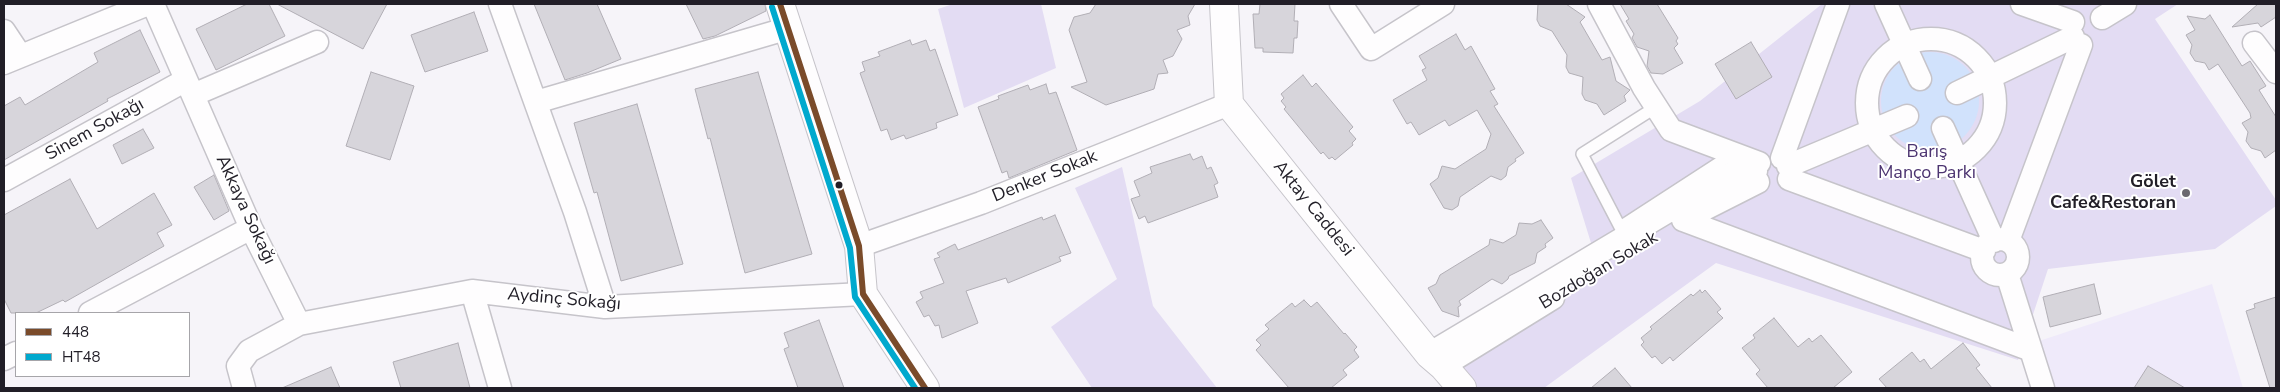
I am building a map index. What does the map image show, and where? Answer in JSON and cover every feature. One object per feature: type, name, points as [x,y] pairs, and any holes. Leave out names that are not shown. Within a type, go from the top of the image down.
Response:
[{"type":"main road","points":[[1224,4],[1229,104]]},
{"type":"main road","points":[[785,16],[859,246],[863,294],[925,388]]},
{"type":"main road","name":"Aktay Caddesi","points":[[1229,104],[1436,360],[1462,388]]},
{"type":"street","points":[[4,31],[12,59],[148,4]]},
{"type":"street","name":"Akkaya Sokağı","points":[[153,4],[251,228],[299,324]]},
{"type":"street","points":[[500,4],[576,212],[605,307]]},
{"type":"street","points":[[1341,4],[1371,49],[1443,4]]},
{"type":"street","points":[[1598,4],[1644,88],[1671,130],[1734,153],[1758,172]]},
{"type":"street","points":[[1786,168],[1838,4]]},
{"type":"street","points":[[1886,4],[1920,78]]},
{"type":"street","points":[[2022,4],[2076,35]]},
{"type":"street","points":[[2102,18],[2125,4]]},
{"type":"street","points":[[532,92],[785,16]]},
{"type":"street","points":[[1786,168],[1995,245],[2013,245],[2018,255],[2015,267],[2007,274],[1996,274],[1986,268],[1982,257],[1995,245],[2076,35]]},
{"type":"street","points":[[1957,93],[2076,35]]},
{"type":"street","points":[[1937,39],[1954,43],[1970,51],[1983,64],[1990,78],[1995,97],[1995,114],[1990,130],[1980,145],[1959,161],[1936,168],[1918,166],[1902,161],[1888,152],[1872,130],[1866,106],[1875,71],[1887,56],[1904,45],[1918,40],[1937,39]]},
{"type":"street","points":[[190,88],[317,42]]},
{"type":"street","points":[[2254,43],[2276,72]]},
{"type":"street","name":"Sinem Sokağı","points":[[4,180],[190,88]]},
{"type":"street","name":"Denker Sokak","points":[[859,246],[981,203],[1229,104]]},
{"type":"street","points":[[1786,168],[1907,116]]},
{"type":"street","points":[[1943,128],[1995,245]]},
{"type":"street","points":[[1436,360],[1739,169],[1758,172]]},
{"type":"street","name":"Bozdoğan Sokak","points":[[1436,360],[1683,220],[1758,172]]},
{"type":"street","points":[[1683,220],[2032,356]]},
{"type":"street","points":[[92,312],[251,228]]},
{"type":"street","points":[[2007,274],[2042,388]]},
{"type":"street","points":[[472,291],[500,388]]},
{"type":"street","name":"Aydinç Sokağı","points":[[244,388],[238,366],[249,351],[299,324],[472,291],[605,307],[863,294]]},
{"type":"street","points":[[4,360],[15,354]]},
{"type":"lane","points":[[1656,108],[1582,154],[1620,227],[1734,153]]},
{"type":"shaded area","points":[[2212,284],[2243,388],[2049,388],[2036,342]]},
{"type":"green space","points":[[953,4],[1041,4],[1056,68],[964,108],[938,9]]},
{"type":"green space","name":"Barış Manço Parkı","points":[[1822,4],[2178,4],[2155,19],[2276,200],[2276,206],[2215,249],[2048,269],[2018,360],[1716,263],[1544,388],[1477,388],[1433,342],[1591,243],[1571,178],[1700,101]]},
{"type":"green space","points":[[1122,167],[1153,306],[1217,388],[1092,388],[1051,327],[1117,279],[1075,188]]},
{"type":"water","points":[[1930,52],[1949,55],[1965,66],[1976,82],[1979,101],[1976,120],[1965,136],[1949,147],[1930,150],[1911,147],[1895,136],[1884,120],[1881,101],[1884,82],[1895,66],[1911,55]]},
{"type":"building","points":[[247,4],[269,4],[285,36],[216,70],[196,29]]},
{"type":"building","points":[[277,4],[387,4],[363,49]]},
{"type":"building","points":[[534,4],[597,4],[621,59],[565,80]]},
{"type":"building","points":[[686,4],[765,4],[766,11],[715,36],[703,39]]},
{"type":"building","points":[[1096,4],[1195,4],[1188,16],[1190,25],[1177,30],[1182,39],[1173,56],[1163,60],[1168,73],[1158,74],[1154,89],[1106,105],[1071,87],[1087,82],[1069,30],[1074,17],[1090,13]]},
{"type":"building","points":[[1260,4],[1295,4],[1294,21],[1298,21],[1297,38],[1294,38],[1293,53],[1263,52],[1263,48],[1255,48],[1253,14],[1259,14]]},
{"type":"building","points":[[1538,4],[1566,4],[1585,17],[1580,22],[1602,60],[1610,57],[1616,81],[1630,90],[1624,96],[1626,101],[1604,115],[1597,104],[1585,100],[1582,94],[1583,77],[1569,73],[1566,67],[1567,55],[1552,31],[1540,26],[1537,20]]},
{"type":"building","points":[[1620,4],[1657,4],[1678,38],[1676,41],[1678,44],[1674,48],[1683,63],[1663,74],[1651,73],[1647,66],[1649,51],[1637,47],[1632,38],[1634,34],[1626,21],[1629,19]]},
{"type":"building","points":[[2258,4],[2276,4],[2276,17],[2261,27],[2258,23],[2232,27]]},
{"type":"building","points":[[474,12],[488,51],[425,72],[411,35]]},
{"type":"building","points":[[2210,15],[2242,66],[2250,61],[2266,86],[2259,90],[2276,117],[2276,150],[2265,158],[2261,151],[2251,148],[2246,141],[2248,132],[2242,123],[2251,118],[2250,113],[2218,64],[2209,70],[2205,63],[2195,61],[2190,53],[2192,45],[2186,35],[2195,30],[2187,16],[2205,19]]},
{"type":"building","points":[[140,30],[160,72],[107,99],[108,101],[4,160],[4,106],[20,97],[25,105],[98,62],[94,53]]},
{"type":"building","points":[[1456,34],[1465,50],[1471,46],[1495,89],[1490,91],[1498,104],[1494,106],[1524,153],[1508,167],[1506,176],[1501,180],[1491,176],[1460,197],[1458,206],[1452,210],[1444,208],[1430,184],[1438,178],[1442,166],[1455,169],[1486,149],[1491,134],[1477,110],[1449,126],[1445,120],[1419,135],[1411,122],[1407,124],[1393,100],[1427,80],[1422,70],[1426,68],[1419,56]]},
{"type":"building","points":[[910,40],[912,45],[926,40],[930,51],[935,49],[958,115],[936,123],[937,128],[906,139],[904,135],[891,140],[887,129],[881,131],[860,73],[865,71],[862,62],[880,56],[878,52]]},
{"type":"building","points":[[1751,42],[1772,77],[1736,99],[1715,64]]},
{"type":"building","points":[[371,72],[414,86],[390,160],[346,146]]},
{"type":"building","points":[[758,72],[812,254],[745,273],[710,138],[708,139],[695,89]]},
{"type":"building","points":[[1303,75],[1312,87],[1316,83],[1353,127],[1349,131],[1356,139],[1352,143],[1353,145],[1335,160],[1332,157],[1329,159],[1323,152],[1321,154],[1284,109],[1286,107],[1281,101],[1284,98],[1281,94]]},
{"type":"building","points":[[1046,84],[1049,94],[1056,92],[1077,150],[1009,178],[1007,171],[1002,173],[978,107],[999,99],[998,96],[1028,85],[1030,90]]},
{"type":"building","points":[[637,104],[683,264],[621,281],[597,192],[594,193],[574,123]]},
{"type":"building","points":[[143,129],[154,148],[122,164],[113,145]]},
{"type":"building","points":[[1190,154],[1193,160],[1202,156],[1207,169],[1211,167],[1218,183],[1214,185],[1218,197],[1148,223],[1145,216],[1139,219],[1131,199],[1140,196],[1134,181],[1152,173],[1150,167]]},
{"type":"building","points":[[214,175],[229,211],[214,220],[194,187]]},
{"type":"building","points":[[70,179],[97,229],[154,193],[172,225],[157,233],[164,246],[65,302],[63,300],[38,312],[11,313],[4,299],[4,215]]},
{"type":"building","points":[[1055,215],[1071,253],[1059,257],[1061,261],[1008,283],[1006,278],[966,291],[978,323],[942,338],[939,325],[935,326],[929,315],[924,317],[916,302],[923,298],[920,292],[944,283],[934,259],[940,257],[937,253],[955,244],[958,250],[1042,217],[1043,220]]},
{"type":"building","points":[[1541,220],[1553,238],[1545,244],[1546,247],[1537,253],[1535,263],[1509,276],[1502,284],[1492,279],[1459,301],[1461,305],[1458,307],[1459,317],[1442,311],[1428,288],[1436,284],[1440,275],[1489,245],[1490,239],[1503,243],[1516,235],[1519,223],[1532,224]]},
{"type":"building","points":[[2094,284],[2101,314],[2050,327],[2043,297]]},
{"type":"building","points":[[1700,290],[1702,293],[1705,290],[1721,309],[1717,312],[1723,318],[1673,361],[1670,357],[1662,364],[1655,356],[1652,358],[1641,345],[1644,342],[1641,338],[1652,329],[1650,327],[1691,294],[1693,296]]},
{"type":"building","points":[[2276,297],[2276,388],[2270,388],[2246,311],[2255,308],[2254,304]]},
{"type":"building","points":[[1304,300],[1311,307],[1317,302],[1357,347],[1354,350],[1359,357],[1343,370],[1347,375],[1331,388],[1289,388],[1256,350],[1261,345],[1256,340],[1269,329],[1265,325],[1292,303],[1295,307]]},
{"type":"building","points":[[1774,318],[1798,347],[1809,338],[1812,342],[1821,335],[1852,372],[1833,388],[1768,388],[1756,374],[1760,370],[1742,348],[1755,338],[1753,335]]},
{"type":"building","points":[[819,320],[844,388],[798,388],[784,349],[789,347],[784,333]]},
{"type":"building","points":[[458,343],[470,388],[401,388],[393,362]]},
{"type":"building","points":[[1963,343],[1980,365],[1976,368],[1992,388],[1887,388],[1879,379],[1912,352],[1920,362],[1924,359],[1931,369]]},
{"type":"building","points":[[2148,366],[2185,388],[2134,388]]},
{"type":"building","points":[[331,367],[340,388],[282,388]]},
{"type":"building","points":[[1615,368],[1632,388],[1591,388]]},
{"type":"transit line","name":"448","points":[[780,4],[859,246],[863,294],[925,388]]},
{"type":"transit line","name":"HT48","points":[[772,7],[850,248],[855,297],[915,388]]},
{"type":"place","name":"Gölet Cafe&Restoran","points":[[2186,193]]}]
